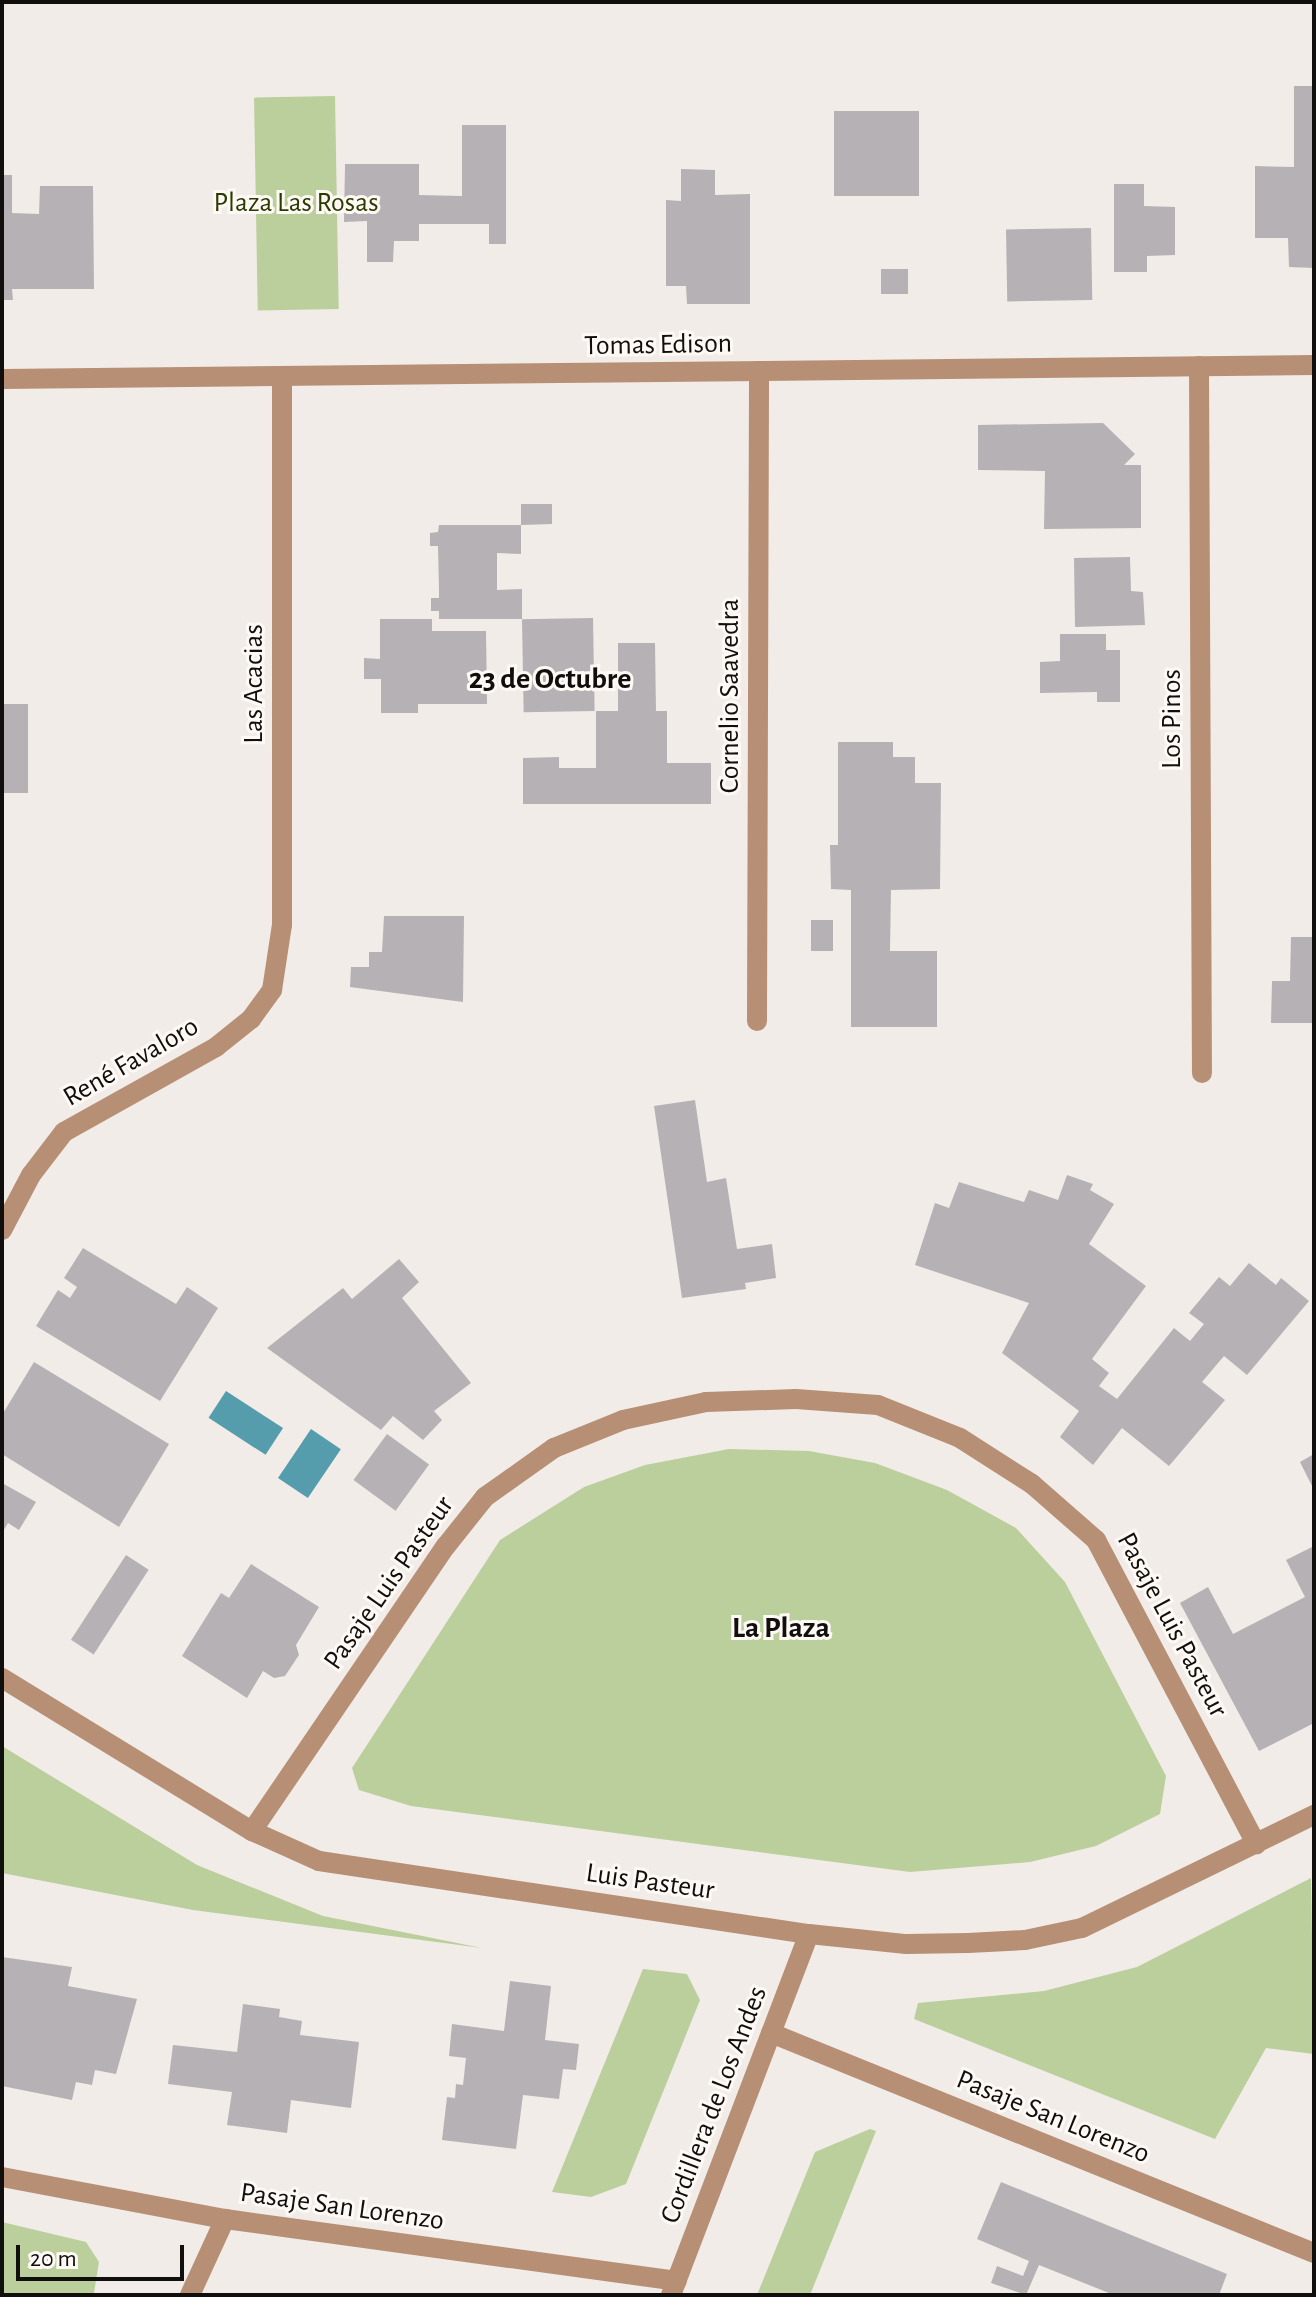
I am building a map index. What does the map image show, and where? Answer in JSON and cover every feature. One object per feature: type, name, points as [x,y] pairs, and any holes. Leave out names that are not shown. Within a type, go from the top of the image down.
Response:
[{"type":"street","name":"Tomas Edison","points":[[2,379],[1314,365]]},
{"type":"street","name":"Los Pinos","points":[[1199,366],[1202,1073]]},
{"type":"street","name":"Cornelio Saavedra","points":[[757,1021],[759,371]]},
{"type":"street","name":"Las Acacias","points":[[272,990],[282,925],[282,377]]},
{"type":"street","name":"René Favaloro","points":[[2,1230],[31,1175],[64,1132],[216,1047],[251,1019],[272,990]]},
{"type":"street","name":"Pasaje Luis Pasteur","points":[[252,1831],[446,1546],[485,1497],[554,1448],[623,1420],[706,1402],[796,1399],[878,1405],[960,1438],[1032,1484],[1096,1540],[1256,1844]]},
{"type":"street","name":"Luis Pasteur","points":[[2,1678],[252,1831],[319,1861],[809,1934],[906,1944],[1025,1940],[1082,1928],[1129,1909],[1314,1815]]},
{"type":"street","name":"Cordillera de Los Andes","points":[[674,2288],[809,1934]]},
{"type":"street","name":"Pasaje San Lorenzo","points":[[771,2033],[1314,2253]]},
{"type":"street","name":"Pasaje San Lorenzo","points":[[2,2177],[225,2219],[674,2288]]},
{"type":"street","points":[[190,2295],[225,2219]]},
{"type":"green space","name":"Plaza Las Rosas","points":[[335,96],[339,309],[258,310],[254,97]]},
{"type":"green space","points":[[729,1449],[809,1451],[875,1463],[947,1490],[1016,1528],[1065,1582],[1166,1776],[1160,1814],[1096,1846],[1030,1862],[910,1872],[411,1806],[359,1790],[352,1768],[500,1540],[584,1487],[645,1465]]},
{"type":"green space","points":[[2,1746],[197,1865],[323,1916],[482,1948],[193,1910],[2,1873]]},
{"type":"green space","points":[[1311,1878],[1314,2054],[1266,2048],[1215,2139],[914,2019],[918,2003],[1044,1991],[1137,1967]]},
{"type":"green space","points":[[643,1969],[687,1974],[700,2000],[626,2184],[591,2197],[552,2192]]},
{"type":"green space","points":[[870,2129],[876,2131],[810,2295],[757,2295],[815,2152]]},
{"type":"green space","points":[[2,2222],[86,2242],[99,2262],[94,2293],[2,2295]]},
{"type":"water","points":[[226,1391],[283,1428],[266,1455],[209,1418]]},
{"type":"water","points":[[311,1429],[341,1449],[308,1498],[278,1478]]},
{"type":"building","points":[[1294,86],[1314,86],[1314,268],[1289,267],[1288,238],[1255,238],[1255,166],[1294,167]]},
{"type":"building","points":[[834,111],[919,111],[919,196],[834,196]]},
{"type":"building","points":[[462,125],[506,125],[506,244],[489,244],[489,224],[419,224],[419,241],[394,241],[393,262],[367,262],[367,221],[344,222],[345,164],[419,164],[419,195],[462,196]]},
{"type":"building","points":[[681,169],[715,170],[715,195],[750,194],[750,304],[687,304],[686,286],[666,286],[666,200],[681,201]]},
{"type":"building","points":[[2,175],[12,175],[12,213],[39,214],[40,186],[93,186],[94,289],[12,289],[13,300],[2,300]]},
{"type":"building","points":[[1114,184],[1144,184],[1144,206],[1175,207],[1175,255],[1147,256],[1147,272],[1114,272]]},
{"type":"building","points":[[1091,228],[1092,300],[1007,301],[1006,229]]},
{"type":"building","points":[[881,269],[908,269],[908,294],[881,294]]},
{"type":"building","points":[[1103,423],[1135,454],[1124,465],[1141,465],[1141,528],[1044,529],[1045,471],[978,470],[978,425]]},
{"type":"building","points":[[521,504],[552,504],[552,524],[521,525]]},
{"type":"building","points":[[439,525],[521,525],[521,554],[497,553],[497,590],[522,589],[522,619],[439,619],[439,611],[431,611],[431,598],[439,598],[439,590],[438,546],[430,546],[430,533],[438,532]]},
{"type":"building","points":[[1130,557],[1131,591],[1143,592],[1145,625],[1075,627],[1074,558]]},
{"type":"building","points":[[593,618],[595,711],[524,712],[522,619]]},
{"type":"building","points":[[380,619],[432,619],[432,631],[486,631],[487,704],[418,704],[418,713],[381,713],[381,679],[364,679],[364,658],[380,659]]},
{"type":"building","points":[[1060,634],[1106,634],[1106,650],[1120,650],[1120,702],[1097,702],[1097,692],[1040,693],[1040,662],[1060,661]]},
{"type":"building","points":[[618,643],[655,643],[656,711],[667,711],[667,763],[711,763],[711,804],[523,804],[523,758],[559,757],[559,768],[596,768],[596,711],[618,711]]},
{"type":"building","points":[[2,704],[28,704],[28,793],[2,793]]},
{"type":"building","points":[[838,742],[893,742],[893,757],[915,757],[915,783],[941,783],[940,889],[891,890],[890,951],[937,951],[937,1027],[851,1027],[851,890],[831,889],[830,845],[838,845]]},
{"type":"building","points":[[384,916],[464,916],[463,1002],[350,987],[351,967],[369,967],[369,952],[382,952]]},
{"type":"building","points":[[811,920],[833,920],[833,951],[811,951]]},
{"type":"building","points":[[1291,937],[1314,937],[1314,1023],[1271,1023],[1272,981],[1290,981]]},
{"type":"building","points":[[695,1100],[707,1182],[726,1178],[737,1249],[772,1244],[776,1278],[745,1283],[746,1289],[682,1298],[654,1106]]},
{"type":"building","points":[[1067,1175],[1093,1184],[1090,1190],[1114,1204],[1089,1244],[1146,1286],[1092,1359],[1109,1373],[1099,1386],[1117,1399],[1174,1328],[1190,1341],[1204,1324],[1189,1313],[1219,1277],[1230,1286],[1249,1263],[1276,1285],[1281,1278],[1309,1301],[1247,1375],[1224,1356],[1202,1382],[1225,1400],[1169,1466],[1122,1428],[1093,1465],[1060,1437],[1079,1411],[1002,1353],[1029,1303],[915,1265],[935,1203],[949,1208],[959,1182],[1024,1202],[1029,1190],[1058,1200]]},
{"type":"building","points":[[83,1248],[176,1304],[187,1287],[218,1308],[160,1401],[36,1326],[58,1290],[70,1298],[77,1287],[64,1278]]},
{"type":"building","points":[[399,1259],[419,1282],[402,1298],[471,1383],[434,1411],[442,1420],[423,1440],[393,1416],[381,1430],[267,1348],[343,1288],[352,1299]]},
{"type":"building","points":[[34,1362],[169,1444],[119,1527],[2,1454],[2,1415]]},
{"type":"building","points":[[387,1434],[429,1465],[396,1511],[353,1480]]},
{"type":"building","points":[[1314,1454],[1314,1490],[1300,1462]]},
{"type":"building","points":[[2,1483],[36,1502],[19,1530],[8,1523],[2,1533]]},
{"type":"building","points":[[1314,1546],[1314,1723],[1259,1751],[1180,1603],[1208,1587],[1233,1634],[1305,1597],[1286,1560]]},
{"type":"building","points":[[126,1555],[149,1570],[94,1654],[71,1640]]},
{"type":"building","points":[[251,1564],[319,1607],[296,1645],[299,1655],[285,1676],[274,1678],[263,1671],[247,1698],[182,1656],[221,1593],[229,1598]]},
{"type":"building","points":[[2,1957],[72,1967],[68,1986],[137,1999],[116,2074],[95,2070],[92,2085],[76,2082],[72,2100],[2,2086]]},
{"type":"building","points":[[510,1981],[551,1986],[545,2040],[579,2044],[576,2070],[563,2069],[559,2099],[523,2095],[516,2149],[442,2140],[447,2097],[455,2098],[456,2084],[463,2085],[466,2058],[449,2056],[452,2024],[504,2031]]},
{"type":"building","points":[[243,2004],[280,2009],[279,2017],[302,2021],[300,2035],[359,2042],[351,2108],[291,2100],[287,2133],[227,2125],[232,2092],[168,2084],[173,2045],[237,2052]]},
{"type":"building","points":[[1001,2182],[1227,2274],[1219,2295],[1114,2295],[1039,2265],[1026,2295],[991,2283],[997,2266],[1023,2276],[1029,2261],[977,2239]]},
{"type":"district","name":"23 de Octubre","points":[[550,679]]},
{"type":"district","name":"La Plaza","points":[[781,1628]]}]
